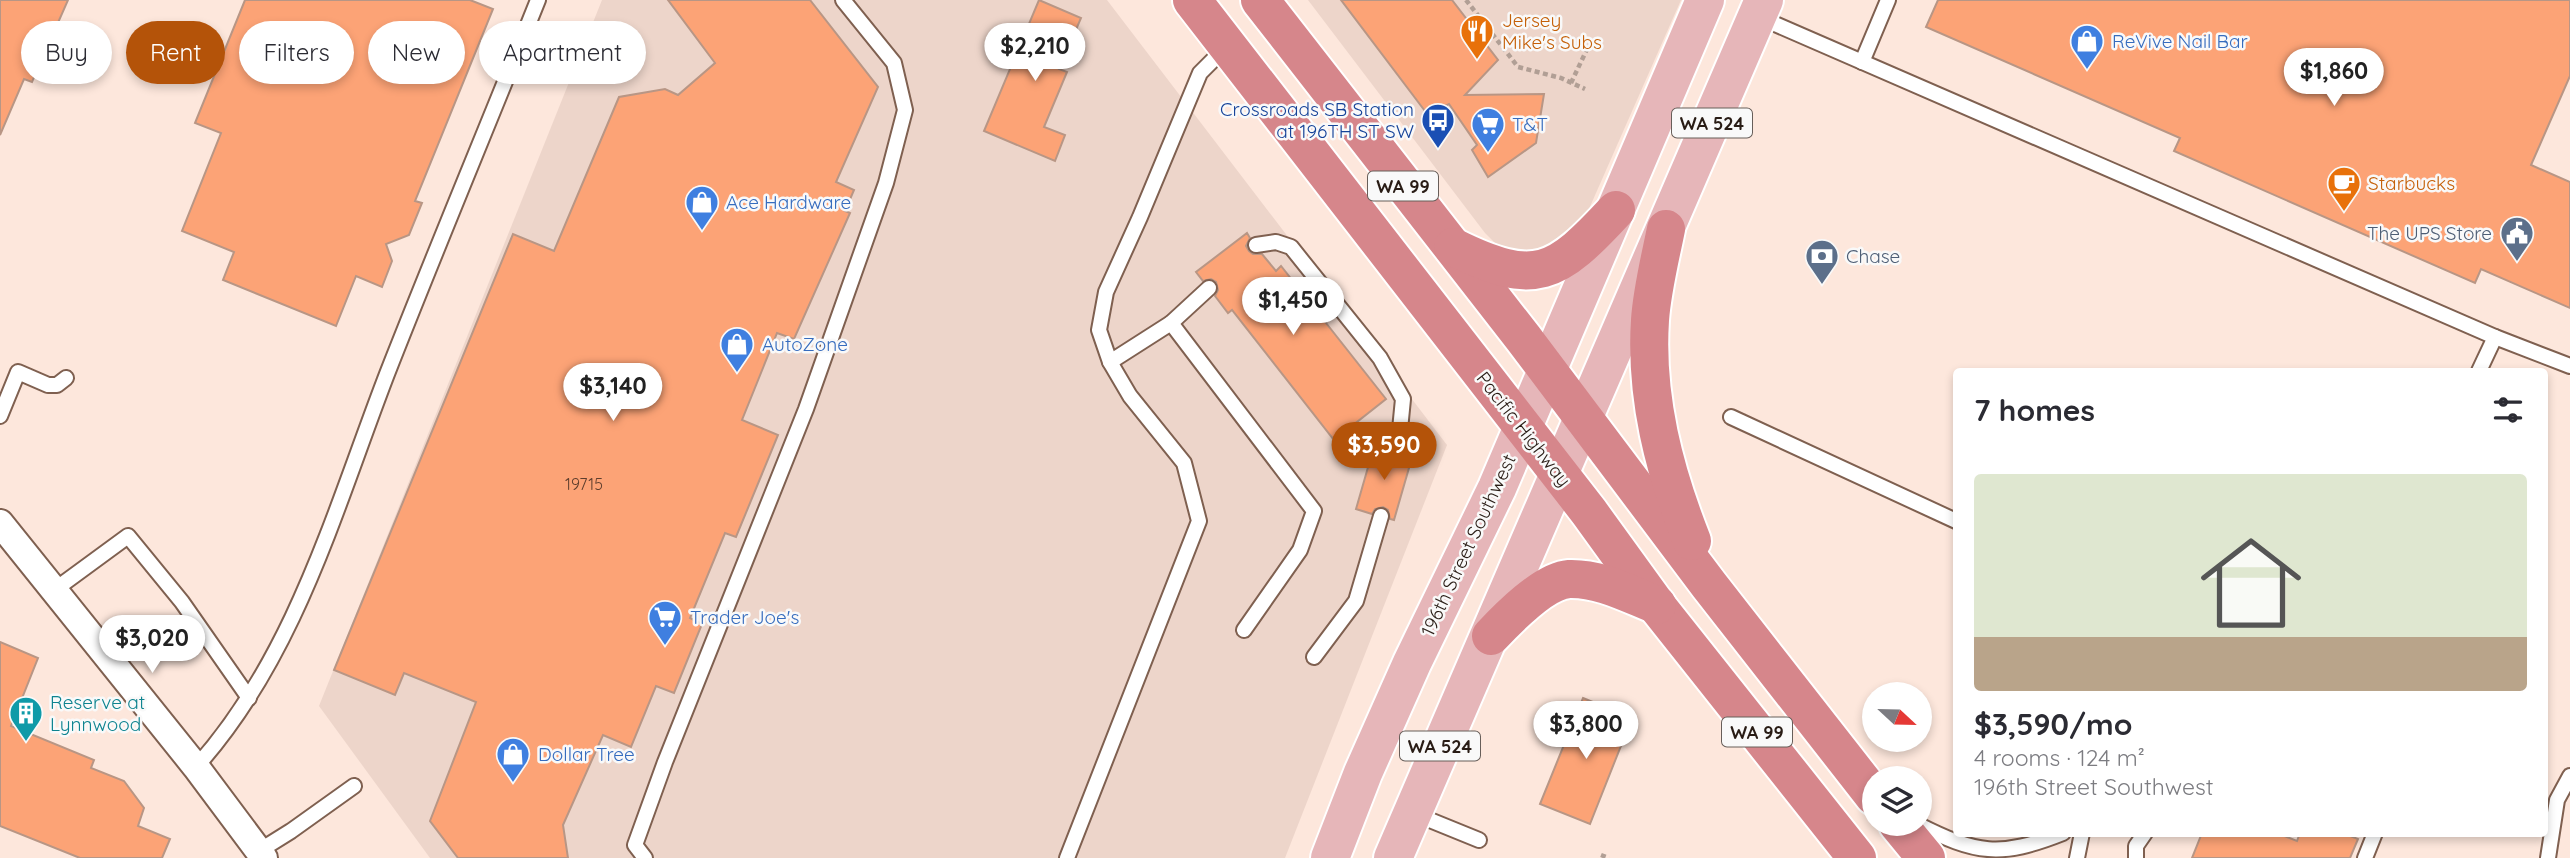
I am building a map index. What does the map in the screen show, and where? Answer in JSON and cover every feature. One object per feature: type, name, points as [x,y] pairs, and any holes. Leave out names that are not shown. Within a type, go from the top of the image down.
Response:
[{"type":"highway","name":"Pacific Highway","points":[[1192,0],[1589,512],[1657,606],[1857,858]]},
{"type":"highway","name":"WA 99","points":[[1260,0],[1862,781]]},
{"type":"highway","points":[[1450,246],[1482,262],[1509,270],[1547,268],[1582,246],[1616,210]]},
{"type":"highway","points":[[1666,229],[1650,318],[1653,412],[1668,478],[1709,585]]},
{"type":"highway","points":[[1491,636],[1522,604],[1567,579],[1597,582],[1657,606]]},
{"type":"highway","points":[[1908,836],[1926,858]]},
{"type":"main road","name":"196th Street Southwest","points":[[1330,858],[1363,773],[1401,688],[1497,488],[1705,0]]},
{"type":"main road","name":"WA 524","points":[[1393,858],[1666,229],[1756,6]]},
{"type":"street","points":[[0,523],[196,767],[261,855]]},
{"type":"lane","points":[[196,767],[219,742],[249,698],[285,634],[315,565],[388,372],[538,0]]},
{"type":"lane","points":[[645,858],[635,845],[664,762],[806,409],[886,183],[905,110],[894,63],[843,0]]},
{"type":"lane","points":[[1863,62],[1888,0]]},
{"type":"lane","points":[[1756,6],[1863,62],[2495,337],[2570,366]]},
{"type":"lane","points":[[1067,858],[1199,521],[1184,463],[1130,396],[1110,362],[1099,330],[1106,292],[1200,73],[1228,46]]},
{"type":"lane","points":[[1256,245],[1276,242],[1290,247],[1380,358],[1403,399],[1398,450]]},
{"type":"lane","points":[[1110,362],[1171,323],[1209,288]]},
{"type":"lane","points":[[1171,323],[1314,511],[1300,550],[1244,630]]},
{"type":"lane","points":[[2480,368],[2495,337]]},
{"type":"lane","points":[[0,416],[18,372],[48,384],[57,385],[66,378]]},
{"type":"lane","points":[[1731,417],[1953,519]]},
{"type":"lane","points":[[1314,657],[1356,601],[1381,516]]},
{"type":"lane","points":[[53,591],[128,536],[182,602],[249,698]]},
{"type":"lane","points":[[2548,858],[2557,800],[2570,776]]},
{"type":"lane","points":[[261,855],[354,786]]},
{"type":"lane","points":[[1411,812],[1479,840]]},
{"type":"lane","points":[[1932,832],[1954,843],[1994,851],[2037,843],[2053,837]]},
{"type":"lane","points":[[2077,858],[2081,837]]},
{"type":"lane","points":[[2136,858],[2136,846],[2142,837]]},
{"type":"lane","points":[[2365,858],[2373,837]]},
{"type":"path","points":[[1466,0],[1518,67],[1585,89]]},
{"type":"path","points":[[1571,83],[1588,47]]},
{"type":"path","points":[[1601,855],[1609,858]]},
{"type":"shaded area","points":[[602,0],[1107,0],[1447,445],[1285,858],[430,858],[319,706],[568,84],[646,84],[646,21],[594,21]]},
{"type":"shaded area","points":[[1308,0],[1681,0],[1585,218],[1539,254],[1509,251],[1485,233]]},
{"type":"building","points":[[0,0],[68,0],[59,21],[21,21],[22,84],[0,135]]},
{"type":"building","points":[[245,0],[470,0],[493,9],[488,21],[479,21],[479,43],[465,78],[465,21],[368,21],[368,84],[463,84],[415,201],[422,203],[409,235],[386,244],[392,261],[382,287],[356,276],[336,326],[223,280],[234,252],[182,231],[221,133],[195,123],[211,84],[225,84],[225,49]]},
{"type":"building","points":[[668,0],[810,0],[878,87],[836,182],[854,190],[845,211],[850,213],[794,339],[777,333],[742,420],[778,435],[736,537],[725,533],[690,618],[702,624],[674,693],[656,686],[631,747],[603,735],[563,825],[568,858],[458,858],[430,821],[476,702],[404,673],[395,695],[334,670],[513,234],[554,251],[619,97],[665,89],[678,95],[715,63]]},
{"type":"building","points":[[1039,0],[1081,18],[1059,69],[1067,72],[1044,127],[1065,135],[1055,161],[984,131]]},
{"type":"building","points":[[1341,0],[1452,0],[1498,60],[1465,95],[1544,94],[1536,143],[1488,177],[1472,150],[1477,145],[1449,104],[1428,115]]},
{"type":"building","points":[[1938,0],[2570,0],[2570,76],[2531,165],[2570,182],[2570,308],[2481,269],[2475,283],[2174,151],[2180,138],[1926,27]]},
{"type":"building","points":[[1247,233],[1250,238],[1246,246],[1249,251],[1262,254],[1276,271],[1281,266],[1386,399],[1334,440],[1232,310],[1228,313],[1215,296],[1218,290],[1216,282],[1211,279],[1203,281],[1196,272]]},
{"type":"building","points":[[1375,443],[1389,447],[1390,455],[1396,459],[1403,458],[1407,453],[1413,454],[1394,520],[1390,519],[1388,510],[1383,507],[1375,509],[1372,514],[1356,509]]},
{"type":"building","name":"Reserve at Lynnwood","points":[[0,642],[38,658],[11,726],[94,760],[91,768],[124,781],[144,808],[138,826],[170,839],[162,858],[80,858],[0,826]]},
{"type":"building","points":[[1583,698],[1632,718],[1590,824],[1540,804]]},
{"type":"building","points":[[2200,837],[2287,837],[2297,841],[2298,837],[2358,839],[2350,858],[2192,858]]},
{"type":"place","name":"Jersey Mike's Subs","points":[[1477,61]]},
{"type":"place","name":"ReVive Nail Bar","points":[[2087,71]]},
{"type":"place","name":"Crossroads SB Station at 196TH ST SW","points":[[1438,150]]},
{"type":"place","name":"T&T","points":[[1488,154]]},
{"type":"place","name":"Starbucks","points":[[2344,213]]},
{"type":"place","name":"Ace Hardware","points":[[702,232]]},
{"type":"place","name":"The UPS Store","points":[[2517,263]]},
{"type":"place","name":"Chase","points":[[1822,286]]},
{"type":"place","name":"AutoZone","points":[[737,374]]},
{"type":"place","name":"Trader Joe's","points":[[665,647]]},
{"type":"place","name":"Reserve at Lynnwood","points":[[26,743]]},
{"type":"place","name":"Dollar Tree","points":[[513,784]]}]
